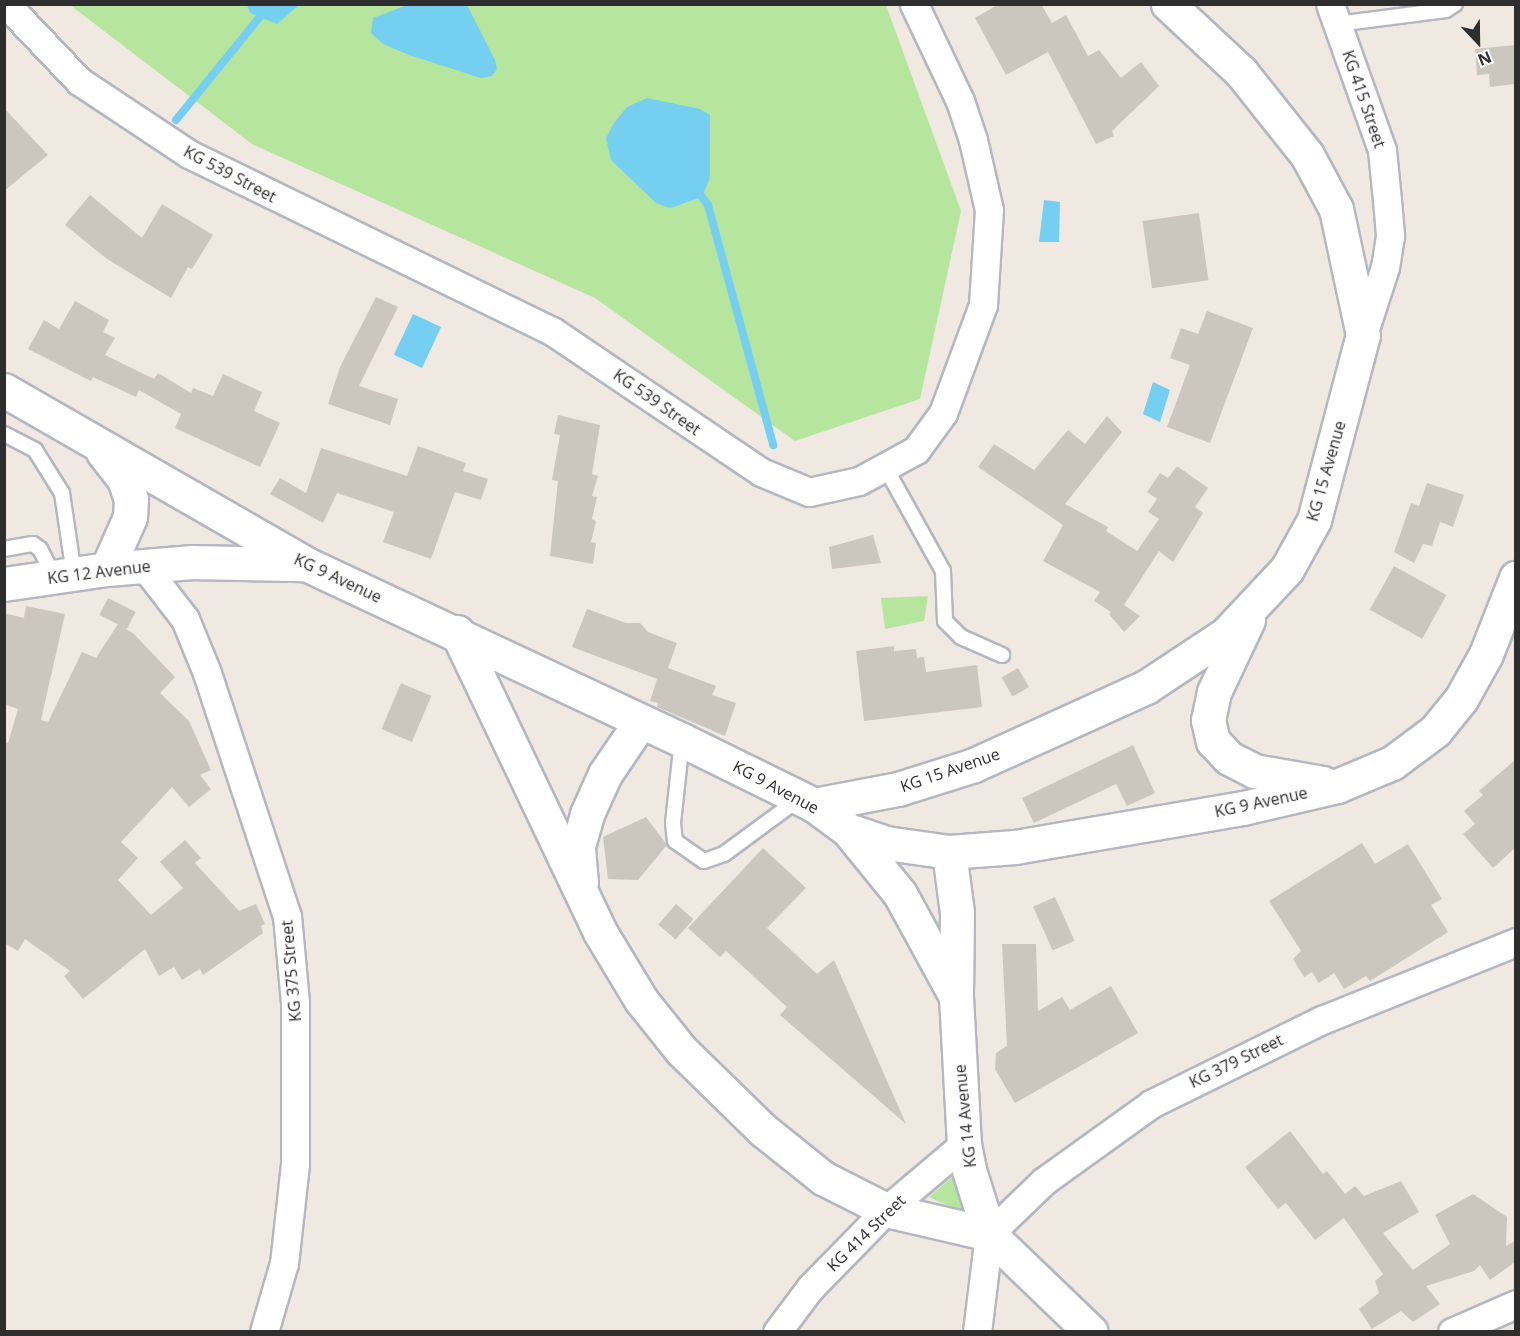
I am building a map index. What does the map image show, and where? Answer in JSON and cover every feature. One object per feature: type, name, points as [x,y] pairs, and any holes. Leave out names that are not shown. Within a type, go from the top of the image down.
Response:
[{"type":"main road","name":"KG 15 Avenue","points":[[807,801],[898,789],[974,765],[1146,687],[1226,634],[1287,569],[1314,520],[1363,335],[1336,209],[1319,173],[1241,72],[1168,4]]},
{"type":"main road","name":"KG 9 Avenue","points":[[4,390],[225,520],[306,564],[457,632],[807,801],[848,830],[886,843],[949,852],[1015,847],[1243,808],[1337,786],[1392,764],[1435,731],[1461,699],[1486,654],[1515,578]]},
{"type":"main road","points":[[96,444],[124,479],[131,499],[130,517],[107,569]]},
{"type":"main road","points":[[193,562],[225,520]]},
{"type":"main road","name":"KG 12 Avenue","points":[[4,584],[107,569],[193,562],[306,564]]},
{"type":"main road","points":[[1257,602],[1214,692],[1208,720],[1213,741],[1229,758],[1254,771],[1337,786]]},
{"type":"main road","points":[[457,632],[582,898],[641,1000],[681,1050],[763,1130],[823,1179],[886,1210],[988,1234],[1091,1332]]},
{"type":"main road","points":[[582,898],[578,846],[587,814],[605,774],[641,721]]},
{"type":"main road","name":"KG 14 Avenue","points":[[848,830],[900,894],[956,997]]},
{"type":"main road","name":"KG 14 Avenue","points":[[949,852],[959,951],[956,997],[964,1144],[988,1234]]},
{"type":"street","name":"KG 539 Street","points":[[6,4],[79,81],[189,154],[552,331],[716,444],[782,484],[809,492],[859,481],[884,465],[916,450],[943,413],[983,305],[989,210],[973,140],[960,101],[914,4]]},
{"type":"street","name":"KG 415 Street","points":[[1334,14],[1382,150],[1387,200],[1390,236],[1385,267],[1363,335]]},
{"type":"street","name":"KG 375 Street","points":[[144,566],[185,619],[203,662],[287,916],[295,1003],[295,1164],[284,1263],[264,1332]]},
{"type":"street","name":"KG 379 Street","points":[[988,1234],[1044,1181],[1150,1104],[1322,1020],[1515,942]]},
{"type":"street","name":"KG 414 Street","points":[[777,1332],[810,1288],[886,1210],[964,1144]]},
{"type":"street","points":[[977,1332],[988,1234]]},
{"type":"street","points":[[1452,1332],[1515,1304]]},
{"type":"lane","points":[[1334,14],[1446,10],[1455,4]]},
{"type":"lane","points":[[4,434],[34,450],[62,493],[64,575]]},
{"type":"lane","points":[[884,465],[943,571],[945,621],[961,637],[1002,655]]},
{"type":"lane","points":[[4,549],[33,544],[64,575]]},
{"type":"lane","points":[[682,740],[673,823],[675,841],[704,861],[724,854],[807,801]]},
{"type":"green space","points":[[70,5],[886,5],[961,211],[920,399],[795,441],[595,298],[252,144]]},
{"type":"green space","points":[[928,596],[924,621],[885,629],[881,598]]},
{"type":"green space","points":[[961,1170],[982,1221],[929,1197]]},
{"type":"water","points":[[247,4],[299,5],[277,24],[250,13]]},
{"type":"water","points":[[407,5],[467,5],[495,60],[497,69],[492,76],[481,78],[409,55],[383,44],[371,33],[373,18]]},
{"type":"water","points":[[647,98],[700,109],[710,115],[710,178],[702,197],[670,208],[656,203],[611,160],[606,138],[614,123],[627,107]]},
{"type":"water","points":[[1044,200],[1060,202],[1059,242],[1039,242]]},
{"type":"water","points":[[413,314],[441,327],[422,368],[394,355]]},
{"type":"water","points":[[1153,382],[1170,390],[1160,422],[1143,414]]},
{"type":"building","points":[[999,4],[1041,4],[1052,23],[1066,15],[1088,56],[1099,50],[1121,78],[1141,62],[1159,86],[1112,131],[1114,136],[1096,144],[1048,52],[1006,75],[975,18]]},
{"type":"building","points":[[1515,45],[1515,84],[1490,87],[1489,74],[1477,75],[1475,49]]},
{"type":"building","points":[[4,108],[48,155],[4,191]]},
{"type":"building","points":[[90,195],[142,238],[162,204],[213,235],[192,269],[188,267],[171,298],[107,259],[65,225]]},
{"type":"building","points":[[1199,213],[1208,280],[1152,288],[1143,221]]},
{"type":"building","points":[[376,297],[398,307],[359,386],[398,399],[390,425],[328,404],[340,367]]},
{"type":"building","points":[[75,301],[109,320],[103,332],[115,338],[105,355],[154,379],[158,373],[191,393],[193,388],[213,396],[223,374],[262,392],[254,411],[280,423],[260,467],[175,428],[181,414],[139,390],[136,397],[93,377],[91,381],[28,349],[44,320],[59,329]]},
{"type":"building","points":[[1207,311],[1253,328],[1210,443],[1167,427],[1190,365],[1170,358],[1181,328],[1198,334]]},
{"type":"building","points":[[558,415],[600,425],[592,474],[598,476],[592,496],[597,497],[592,519],[596,521],[591,542],[596,543],[593,564],[550,556],[558,481],[552,480],[560,435],[554,434]]},
{"type":"building","points":[[1107,416],[1122,432],[1065,504],[1108,527],[1106,531],[1137,551],[1159,519],[1148,512],[1157,499],[1147,492],[1160,473],[1168,478],[1177,466],[1208,488],[1195,507],[1203,513],[1173,562],[1159,551],[1124,605],[1140,616],[1124,632],[1109,614],[1111,612],[1094,601],[1100,592],[1043,561],[1063,525],[978,467],[994,444],[1034,470],[1068,430],[1085,444]]},
{"type":"building","points":[[418,446],[466,463],[463,471],[488,479],[481,500],[455,492],[431,559],[383,542],[394,512],[337,493],[323,523],[270,494],[280,478],[306,493],[321,448],[407,476]]},
{"type":"building","points":[[1427,483],[1464,495],[1453,527],[1440,522],[1432,546],[1423,544],[1414,563],[1394,552],[1411,503],[1419,506]]},
{"type":"building","points":[[873,535],[881,563],[832,569],[829,547]]},
{"type":"building","points":[[1394,566],[1446,595],[1422,639],[1370,610]]},
{"type":"building","points":[[108,598],[136,612],[127,629],[99,615]]},
{"type":"building","points":[[26,606],[65,614],[41,720],[48,722],[82,652],[96,658],[118,624],[134,634],[175,677],[160,693],[189,721],[211,770],[200,775],[211,789],[189,807],[172,787],[121,842],[138,858],[118,880],[151,915],[183,888],[160,862],[185,840],[201,858],[195,863],[239,911],[256,904],[265,924],[261,926],[263,933],[203,975],[200,969],[182,980],[174,967],[159,976],[145,949],[83,999],[64,976],[70,971],[25,939],[18,951],[4,943],[4,742],[8,743],[18,709],[4,704],[4,613],[24,618]]},
{"type":"building","points":[[587,609],[626,623],[640,623],[648,632],[677,643],[668,668],[716,686],[712,695],[736,703],[725,736],[657,707],[658,703],[650,701],[657,679],[572,647]]},
{"type":"building","points":[[894,646],[894,651],[916,649],[917,658],[924,657],[926,672],[977,665],[982,707],[864,721],[856,651]]},
{"type":"building","points":[[1018,668],[1029,687],[1013,697],[1002,678]]},
{"type":"building","points":[[401,683],[431,696],[412,742],[381,729]]},
{"type":"building","points":[[1133,745],[1155,793],[1127,806],[1116,784],[1034,823],[1022,798]]},
{"type":"building","points":[[1515,760],[1515,848],[1493,868],[1463,834],[1475,824],[1464,811],[1483,795],[1479,791]]},
{"type":"building","points":[[646,817],[667,845],[638,880],[608,879],[603,837]]},
{"type":"building","points":[[1362,843],[1375,864],[1408,844],[1442,899],[1431,905],[1448,932],[1370,981],[1366,976],[1344,989],[1334,973],[1319,983],[1312,972],[1304,977],[1293,959],[1301,951],[1269,901]]},
{"type":"building","points":[[763,848],[806,888],[767,928],[817,974],[834,960],[906,1124],[780,1015],[787,1007],[726,951],[720,957],[688,928]]},
{"type":"building","points":[[1055,897],[1075,941],[1053,951],[1033,907]]},
{"type":"building","points":[[676,904],[693,919],[676,939],[658,924]]},
{"type":"building","points":[[1002,944],[1036,944],[1038,1011],[1062,997],[1070,1010],[1111,986],[1138,1033],[1015,1103],[995,1069],[996,1053],[1007,1046]]},
{"type":"building","points":[[1290,1131],[1323,1174],[1327,1171],[1345,1194],[1355,1186],[1364,1196],[1401,1181],[1419,1212],[1383,1233],[1413,1270],[1450,1244],[1435,1215],[1473,1194],[1507,1217],[1506,1246],[1515,1241],[1515,1262],[1490,1280],[1480,1265],[1474,1271],[1426,1286],[1440,1304],[1413,1322],[1401,1311],[1372,1329],[1359,1309],[1379,1293],[1375,1281],[1383,1274],[1344,1218],[1315,1240],[1286,1203],[1278,1209],[1245,1167]]},
{"type":"waterway","points":[[176,120],[259,18]]},
{"type":"waterway","points":[[702,197],[708,205],[773,445]]}]
